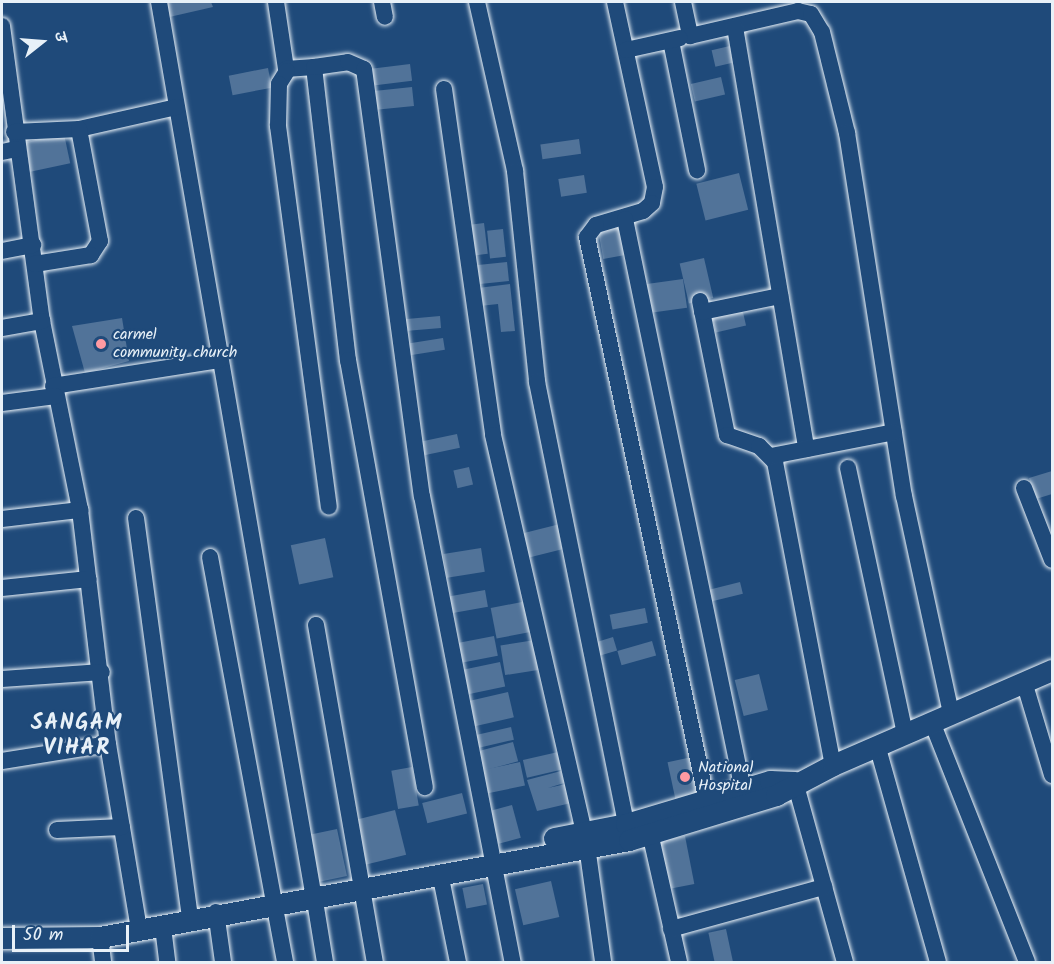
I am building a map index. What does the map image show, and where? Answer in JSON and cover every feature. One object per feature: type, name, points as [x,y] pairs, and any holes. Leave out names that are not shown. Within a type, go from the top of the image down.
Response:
[{"type":"street","points":[[159,2],[219,360],[325,963]]},
{"type":"street","points":[[276,2],[287,71],[279,84],[278,126],[329,507]]},
{"type":"street","points":[[477,2],[515,171],[537,382],[626,824]]},
{"type":"street","points":[[615,2],[655,187],[652,203],[625,219],[596,225],[587,237],[708,808]]},
{"type":"street","points":[[683,2],[690,36]]},
{"type":"street","points":[[626,50],[805,11],[822,32],[845,122],[894,432],[951,713]]},
{"type":"street","points":[[2,26],[11,144],[33,245],[42,321],[80,510],[102,672],[108,744],[138,923]]},
{"type":"street","points":[[735,27],[806,449]]},
{"type":"street","points":[[671,41],[697,170]]},
{"type":"street","points":[[287,71],[348,62],[364,69],[422,496],[513,963]]},
{"type":"street","points":[[314,67],[348,360],[425,787]]},
{"type":"street","points":[[444,89],[493,435],[586,839],[603,963]]},
{"type":"street","points":[[11,144],[177,107]]},
{"type":"street","points":[[35,264],[98,251],[79,129]]},
{"type":"street","points":[[625,219],[744,796]]},
{"type":"street","points":[[2,251],[33,245]]},
{"type":"street","points":[[780,296],[701,307],[727,435],[771,456],[894,432]]},
{"type":"street","points":[[2,328],[42,321]]},
{"type":"street","points":[[2,403],[219,360]]},
{"type":"street","points":[[771,456],[833,765]]},
{"type":"street","points":[[848,468],[905,734]]},
{"type":"street","points":[[1024,488],[1053,560]]},
{"type":"street","points":[[2,519],[80,510]]},
{"type":"street","points":[[136,518],[189,914]]},
{"type":"street","points":[[210,557],[275,896],[285,963]]},
{"type":"street","points":[[2,588],[89,579]]},
{"type":"street","points":[[316,625],[375,963]]},
{"type":"street","points":[[362,883],[586,839],[650,832],[708,808],[795,782],[951,713],[1025,685],[1053,670]]},
{"type":"street","points":[[2,679],[102,672]]},
{"type":"street","points":[[1025,685],[1053,775]]},
{"type":"street","points":[[932,722],[1027,963]]},
{"type":"street","points":[[2,761],[108,744]]},
{"type":"street","points":[[877,745],[938,963]]},
{"type":"street","points":[[795,782],[845,963]]},
{"type":"street","points":[[586,839],[626,824],[708,808]]},
{"type":"street","points":[[57,830],[122,827]]},
{"type":"street","points":[[650,832],[679,963]]},
{"type":"street","points":[[2,926],[63,929],[138,923],[275,896],[440,873],[491,857]]},
{"type":"street","points":[[440,873],[458,963]]},
{"type":"street","points":[[671,929],[824,887]]},
{"type":"street","points":[[2,938],[100,937],[138,923],[164,927],[189,914],[216,912],[275,896]]},
{"type":"street","points":[[216,912],[223,963]]},
{"type":"street","points":[[164,927],[167,963]]},
{"type":"street","points":[[100,937],[103,963]]},
{"type":"building","points":[[167,2],[211,2],[213,7],[165,18]]},
{"type":"building","points":[[734,45],[738,62],[715,67],[712,50]]},
{"type":"building","points":[[410,64],[412,81],[371,86],[369,69]]},
{"type":"building","points":[[268,68],[272,88],[233,95],[229,76]]},
{"type":"building","points":[[721,77],[725,95],[695,102],[691,84]]},
{"type":"building","points":[[412,87],[414,106],[376,110],[374,91]]},
{"type":"building","points":[[64,134],[70,163],[23,173],[17,144]]},
{"type":"building","points":[[579,139],[581,154],[542,159],[540,144]]},
{"type":"building","points":[[739,173],[748,210],[706,221],[696,184]]},
{"type":"building","points":[[584,175],[587,193],[561,197],[558,179]]},
{"type":"building","points":[[484,223],[488,254],[470,256],[466,225]]},
{"type":"building","points":[[623,227],[628,255],[603,259],[598,231]]},
{"type":"building","points":[[503,229],[506,257],[490,259],[487,231]]},
{"type":"building","points":[[704,258],[713,298],[689,304],[680,264]]},
{"type":"building","points":[[507,262],[509,281],[475,284],[473,266]]},
{"type":"building","points":[[683,279],[687,308],[645,314],[641,285]]},
{"type":"building","points":[[510,284],[515,331],[501,332],[498,304],[480,306],[478,288]]},
{"type":"building","points":[[742,308],[746,326],[716,333],[712,315]]},
{"type":"building","points":[[440,316],[441,328],[402,331],[401,319]]},
{"type":"building","name":"carmel community church","points":[[122,318],[129,361],[85,373],[72,326]]},
{"type":"building","points":[[443,338],[445,350],[405,356],[403,344]]},
{"type":"building","points":[[457,434],[460,448],[421,456],[418,442]]},
{"type":"building","points":[[469,467],[473,485],[457,488],[453,471]]},
{"type":"building","points":[[1052,471],[1052,494],[1036,499],[1029,478]]},
{"type":"building","points":[[560,524],[566,548],[529,557],[523,533]]},
{"type":"building","points":[[325,538],[333,577],[299,584],[291,545]]},
{"type":"building","points":[[481,548],[485,572],[447,578],[443,554]]},
{"type":"building","points":[[740,582],[743,594],[705,603],[702,591]]},
{"type":"building","points":[[485,590],[488,607],[452,613],[449,596]]},
{"type":"building","points":[[527,601],[533,631],[497,638],[491,608]]},
{"type":"building","points":[[645,608],[648,623],[613,630],[610,615]]},
{"type":"building","points":[[494,636],[498,656],[458,663],[454,644]]},
{"type":"building","points":[[613,637],[617,650],[596,657],[592,643]]},
{"type":"building","points":[[535,640],[540,670],[505,675],[500,645]]},
{"type":"building","points":[[652,641],[656,655],[622,665],[617,651]]},
{"type":"building","points":[[500,662],[505,686],[467,695],[462,670]]},
{"type":"building","points":[[759,674],[768,710],[744,716],[735,680]]},
{"type":"building","points":[[508,692],[514,717],[475,726],[469,701]]},
{"type":"building","points":[[511,727],[514,740],[477,748],[474,736]]},
{"type":"building","points":[[513,742],[518,761],[481,771],[476,752]]},
{"type":"building","points":[[558,752],[562,770],[527,778],[523,760]]},
{"type":"building","points":[[692,757],[701,799],[676,804],[668,762]]},
{"type":"building","points":[[520,762],[525,785],[487,794],[482,770]]},
{"type":"building","points":[[412,767],[419,805],[398,809],[391,771]]},
{"type":"building","points":[[561,771],[564,783],[548,788],[566,784],[571,803],[537,811],[527,780]]},
{"type":"building","points":[[462,793],[467,813],[427,823],[422,803]]},
{"type":"building","points":[[512,805],[521,838],[499,844],[490,811]]},
{"type":"building","points":[[395,810],[406,855],[366,865],[355,820]]},
{"type":"building","points":[[337,829],[347,876],[315,883],[305,836]]},
{"type":"building","points":[[685,836],[694,884],[670,889],[660,841]]},
{"type":"building","points":[[551,881],[559,917],[523,925],[515,889]]},
{"type":"building","points":[[483,884],[487,905],[466,909],[462,888]]},
{"type":"building","points":[[726,929],[733,962],[715,962],[708,933]]},
{"type":"place","name":"carmel community church","points":[[101,344]]},
{"type":"place","name":"National Hospital","points":[[685,777]]},
{"type":"district","name":"SANGAM VIHAR","points":[[77,736]]}]
